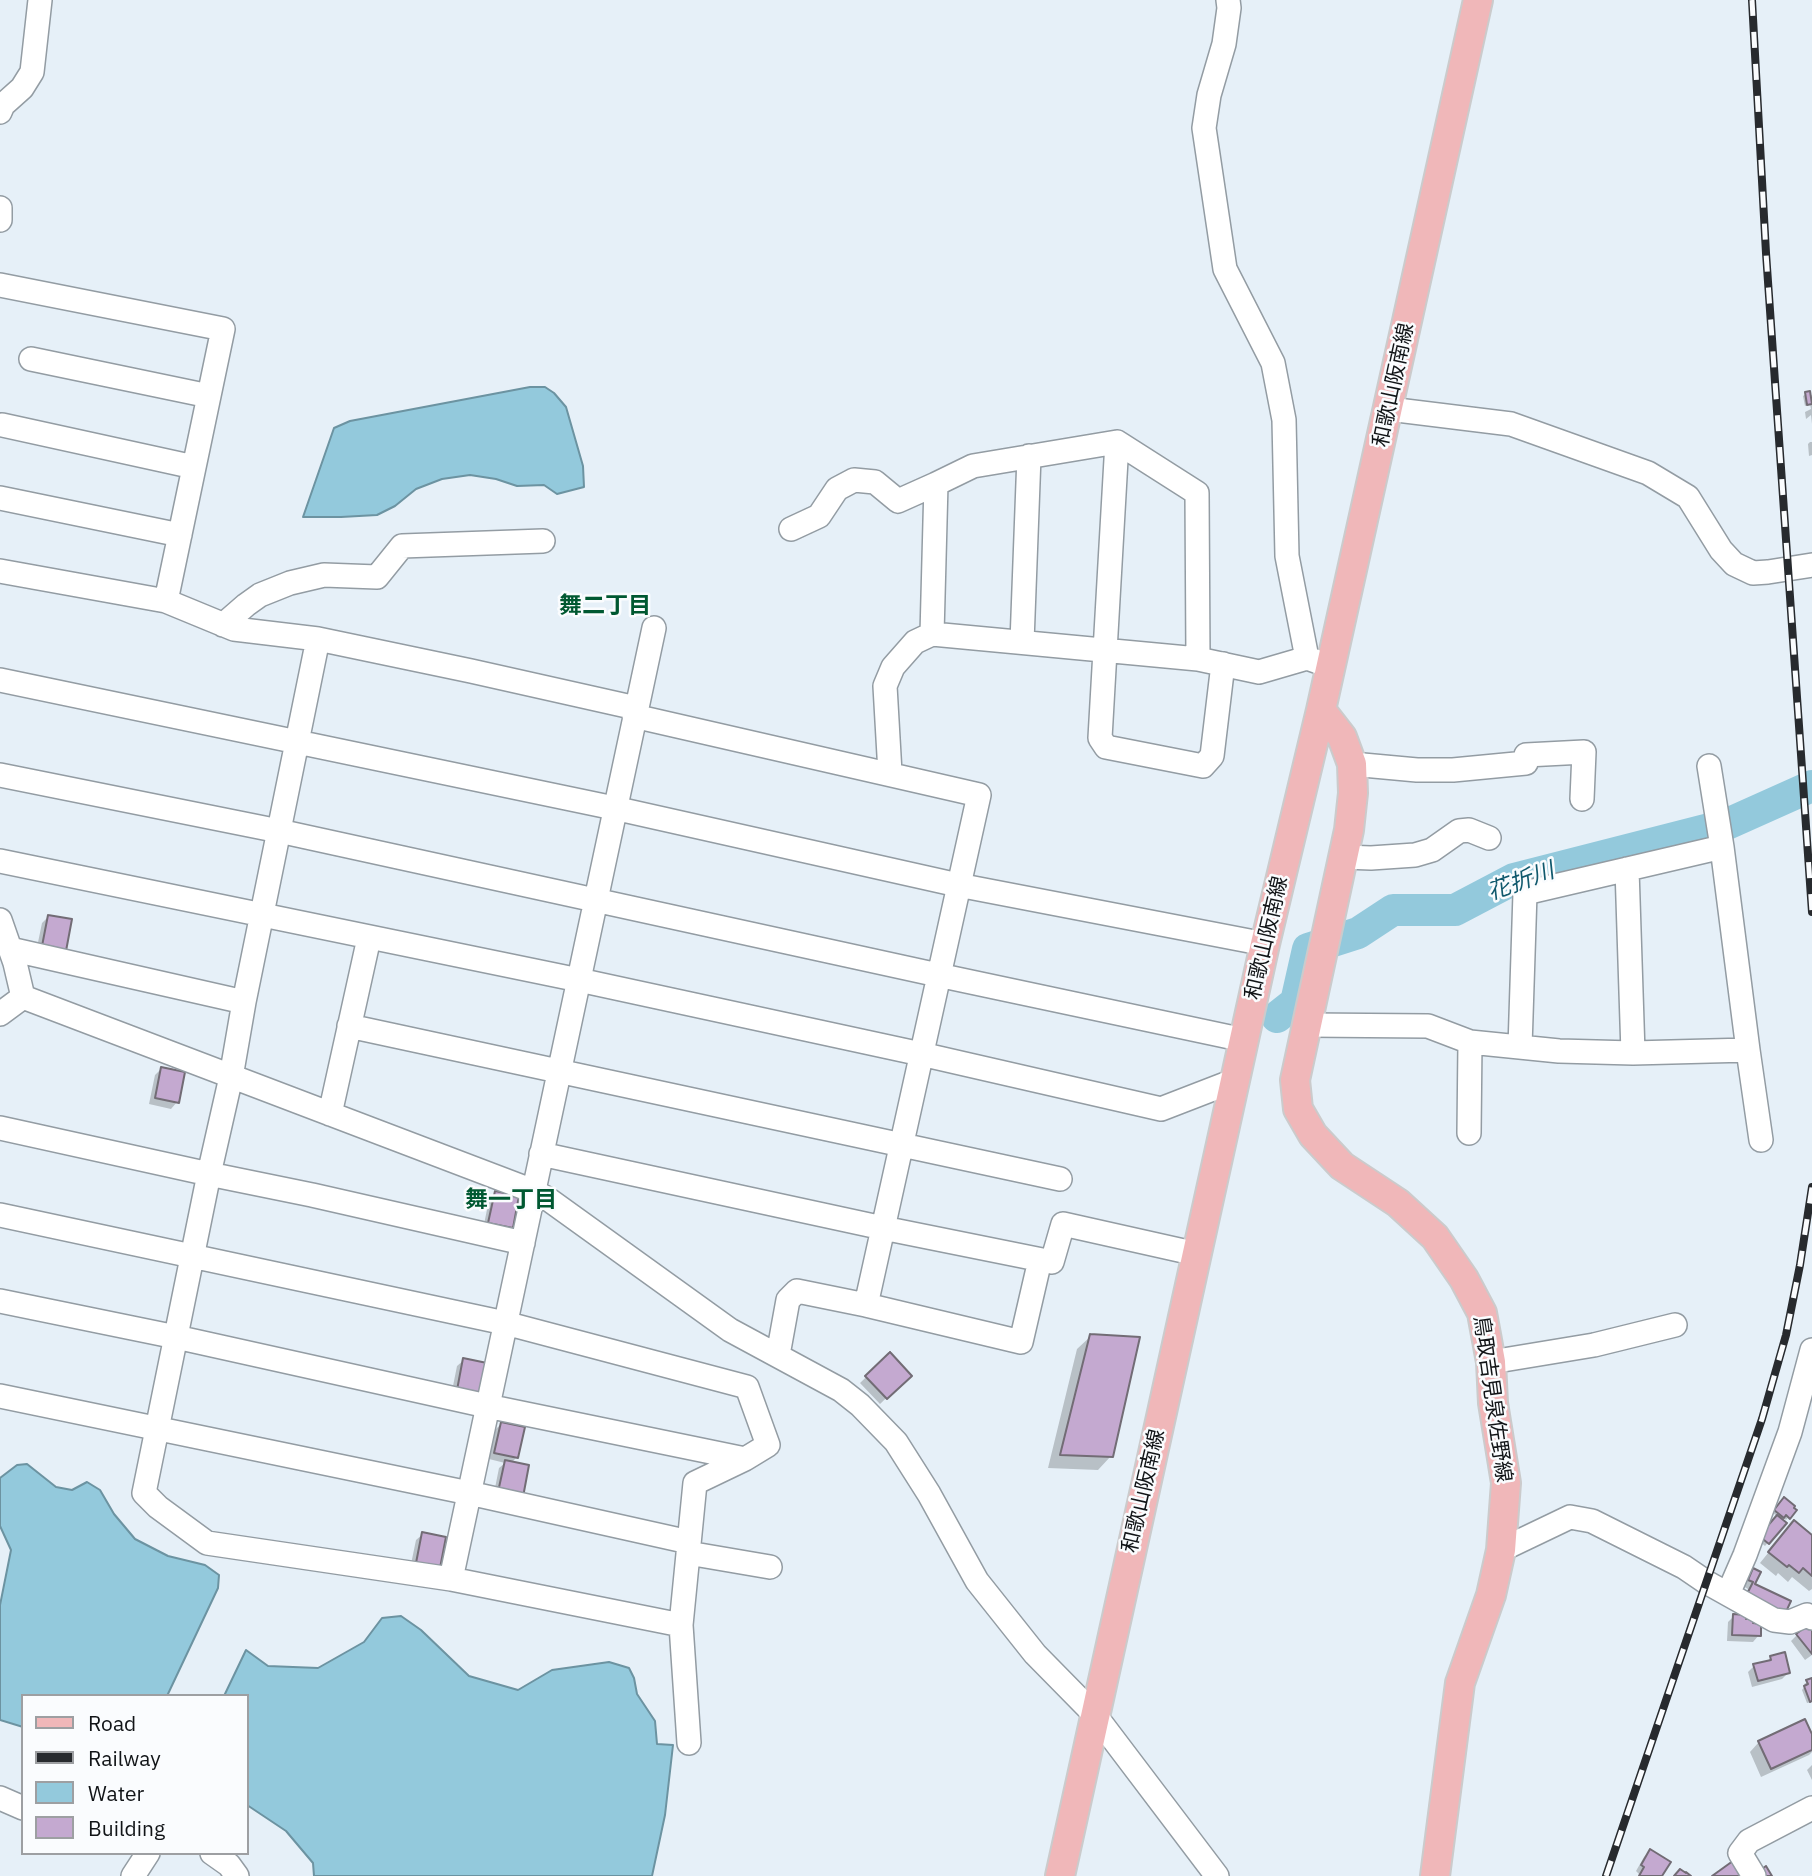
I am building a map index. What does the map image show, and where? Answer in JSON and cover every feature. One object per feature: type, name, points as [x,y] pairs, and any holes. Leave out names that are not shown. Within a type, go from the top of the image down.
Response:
[{"type":"main road","name":"和歌山阪南線","points":[[1060,1876],[1265,944],[1321,710],[1319,662],[1389,409],[1478,0]]},
{"type":"main road","name":"鳥取吉見泉佐野線","points":[[1321,710],[1342,737],[1352,764],[1353,793],[1344,857],[1295,1080],[1298,1109],[1313,1135],[1342,1166],[1398,1203],[1434,1237],[1464,1279],[1482,1313],[1506,1483],[1501,1550],[1491,1595],[1460,1683],[1435,1876]]},
{"type":"street","points":[[0,112],[3,105],[22,88],[32,72],[40,0]]},
{"type":"street","points":[[890,773],[885,685],[893,667],[915,642],[932,634],[1198,659],[1259,672],[1319,662],[1287,556],[1284,420],[1276,374],[1273,363],[1225,269],[1204,128],[1209,95],[1224,44],[1228,0]]},
{"type":"street","points":[[0,208],[0,220]]},
{"type":"street","points":[[0,285],[223,329],[166,601]]},
{"type":"street","points":[[31,359],[209,396]]},
{"type":"street","points":[[1389,409],[1511,424],[1648,473],[1688,497],[1721,550],[1734,564],[1753,573],[1812,565]]},
{"type":"street","points":[[2,425],[194,467]]},
{"type":"street","points":[[1117,442],[1100,738],[1106,747],[1203,766],[1212,756],[1223,664]]},
{"type":"street","points":[[791,528],[819,516],[837,489],[854,480],[875,482],[898,501],[972,467],[1117,442],[1197,493],[1198,659]]},
{"type":"street","points":[[1022,642],[1029,456]]},
{"type":"street","points":[[932,634],[936,484]]},
{"type":"street","points":[[0,498],[180,536]]},
{"type":"street","points":[[223,625],[260,595],[290,583],[324,575],[377,577],[402,546],[543,541]]},
{"type":"street","points":[[0,571],[166,601],[234,629],[318,639],[979,795],[866,1304]]},
{"type":"street","points":[[451,1579],[654,628]]},
{"type":"street","points":[[318,639],[231,1077],[144,1493],[158,1507],[207,1543],[451,1579],[681,1625]]},
{"type":"street","points":[[0,680],[614,808],[958,885],[1265,944]]},
{"type":"street","points":[[1352,764],[1417,770],[1453,770],[1526,763],[1526,755],[1584,751],[1582,799]]},
{"type":"street","points":[[1709,766],[1761,1140]]},
{"type":"street","points":[[0,775],[279,831],[1244,1040]]},
{"type":"street","points":[[1344,857],[1415,855],[1432,850],[1459,831],[1469,830],[1489,838]]},
{"type":"street","points":[[1520,1047],[1525,892],[1722,847]]},
{"type":"street","points":[[0,861],[579,980],[1161,1109],[1236,1080]]},
{"type":"street","points":[[1627,869],[1633,1054]]},
{"type":"street","points":[[0,920],[23,997]]},
{"type":"street","points":[[330,1114],[369,938]]},
{"type":"street","points":[[10,948],[244,1002]]},
{"type":"street","points":[[0,1014],[23,997]]},
{"type":"street","points":[[23,997],[533,1191],[548,1199],[730,1330],[841,1390],[860,1405],[896,1442],[929,1494],[977,1581],[1035,1654],[1095,1715],[1217,1876]]},
{"type":"street","points":[[1308,1025],[1428,1026],[1470,1042],[1559,1051],[1633,1054],[1748,1050]]},
{"type":"street","points":[[349,1026],[1060,1179]]},
{"type":"street","points":[[1469,1133],[1470,1042]]},
{"type":"street","points":[[0,1128],[523,1243]]},
{"type":"street","points":[[541,1154],[1052,1262],[1063,1224],[1197,1254]]},
{"type":"street","points":[[0,1215],[505,1323],[747,1387],[768,1445],[695,1483],[681,1625],[689,1743]]},
{"type":"street","points":[[778,1355],[788,1300],[797,1291],[866,1304],[1021,1342],[1040,1260]]},
{"type":"street","points":[[0,1301],[487,1406],[745,1458]]},
{"type":"street","points":[[1490,1362],[1594,1345],[1675,1325]]},
{"type":"street","points":[[1728,1594],[1790,1432],[1812,1350]]},
{"type":"street","points":[[0,1396],[469,1493],[770,1567]]},
{"type":"street","points":[[1501,1550],[1570,1517],[1592,1521],[1684,1567],[1774,1620],[1790,1622],[1808,1615],[1812,1618]]},
{"type":"street","points":[[0,1798],[21,1807]]},
{"type":"street","points":[[1754,1876],[1740,1853],[1749,1841],[1812,1808]]},
{"type":"street","points":[[133,1876],[147,1855]]},
{"type":"street","points":[[215,1855],[229,1865],[237,1876]]},
{"type":"water","points":[[530,387],[545,387],[566,407],[583,466],[584,487],[557,494],[544,485],[517,486],[470,475],[442,479],[416,489],[395,506],[377,515],[303,517],[334,428],[350,421]]},
{"type":"water","points":[[27,1464],[56,1487],[72,1490],[87,1482],[100,1490],[114,1514],[135,1539],[168,1556],[205,1565],[219,1575],[218,1588],[168,1694],[21,1694],[21,1726],[0,1720],[0,1605],[11,1550],[0,1526],[0,1478],[17,1465]]},
{"type":"water","points":[[401,1616],[421,1630],[469,1676],[518,1690],[552,1670],[609,1662],[629,1668],[637,1694],[655,1721],[657,1744],[673,1745],[665,1815],[652,1876],[314,1876],[313,1863],[286,1831],[248,1806],[248,1694],[225,1694],[246,1650],[268,1666],[318,1668],[364,1642],[382,1618]]},
{"type":"building","points":[[1810,391],[1812,404],[1807,405],[1805,392]]},
{"type":"building","points":[[48,915],[72,919],[66,951],[42,946]]},
{"type":"building","points":[[161,1067],[185,1072],[179,1103],[155,1098]]},
{"type":"building","points":[[495,1191],[519,1196],[513,1228],[488,1223]]},
{"type":"building","points":[[1090,1334],[1140,1337],[1113,1457],[1060,1455]]},
{"type":"building","points":[[890,1352],[912,1376],[887,1399],[865,1376]]},
{"type":"building","points":[[463,1358],[487,1363],[481,1394],[457,1390]]},
{"type":"building","points":[[501,1422],[525,1427],[518,1458],[494,1453]]},
{"type":"building","points":[[505,1460],[529,1465],[523,1497],[498,1492]]},
{"type":"building","points":[[1784,1497],[1797,1510],[1790,1519],[1774,1510]]},
{"type":"building","points":[[1777,1515],[1787,1523],[1769,1544],[1759,1536]]},
{"type":"building","points":[[1794,1520],[1812,1535],[1812,1576],[1803,1568],[1799,1573],[1789,1565],[1787,1567],[1768,1552]]},
{"type":"building","points":[[422,1532],[446,1537],[440,1568],[416,1563]]},
{"type":"building","points":[[1753,1568],[1761,1572],[1755,1584],[1791,1601],[1784,1616],[1745,1598],[1753,1582],[1748,1580]]},
{"type":"building","points":[[1733,1614],[1746,1615],[1746,1619],[1753,1619],[1753,1623],[1761,1624],[1761,1636],[1732,1635]]},
{"type":"building","points":[[1808,1625],[1812,1630],[1812,1654],[1796,1634]]},
{"type":"building","points":[[1785,1652],[1790,1673],[1758,1681],[1753,1664],[1771,1660],[1770,1656]]},
{"type":"building","points":[[1812,1678],[1810,1702],[1804,1686],[1808,1684],[1806,1680]]},
{"type":"building","points":[[1805,1719],[1812,1734],[1812,1750],[1771,1769],[1758,1741]]},
{"type":"building","points":[[1650,1849],[1671,1862],[1662,1876],[1639,1876],[1644,1867],[1641,1865]]},
{"type":"building","points":[[1737,1858],[1746,1873],[1741,1876],[1712,1876]]},
{"type":"building","points":[[1766,1866],[1772,1876],[1762,1876],[1759,1871]]},
{"type":"building","points":[[1680,1869],[1686,1872],[1691,1876],[1674,1876]]},
{"type":"waterway","name":"花折川","points":[[1277,1017],[1296,1002],[1308,949],[1358,933],[1393,910],[1455,910],[1514,879],[1725,825],[1812,786]]},
{"type":"railway","points":[[1752,0],[1766,253],[1812,912]]},
{"type":"railway","points":[[1606,1876],[1762,1419],[1786,1335],[1812,1187]]},
{"type":"district","name":"舞二丁目","points":[[605,606]]},
{"type":"district","name":"舞一丁目","points":[[511,1200]]}]
